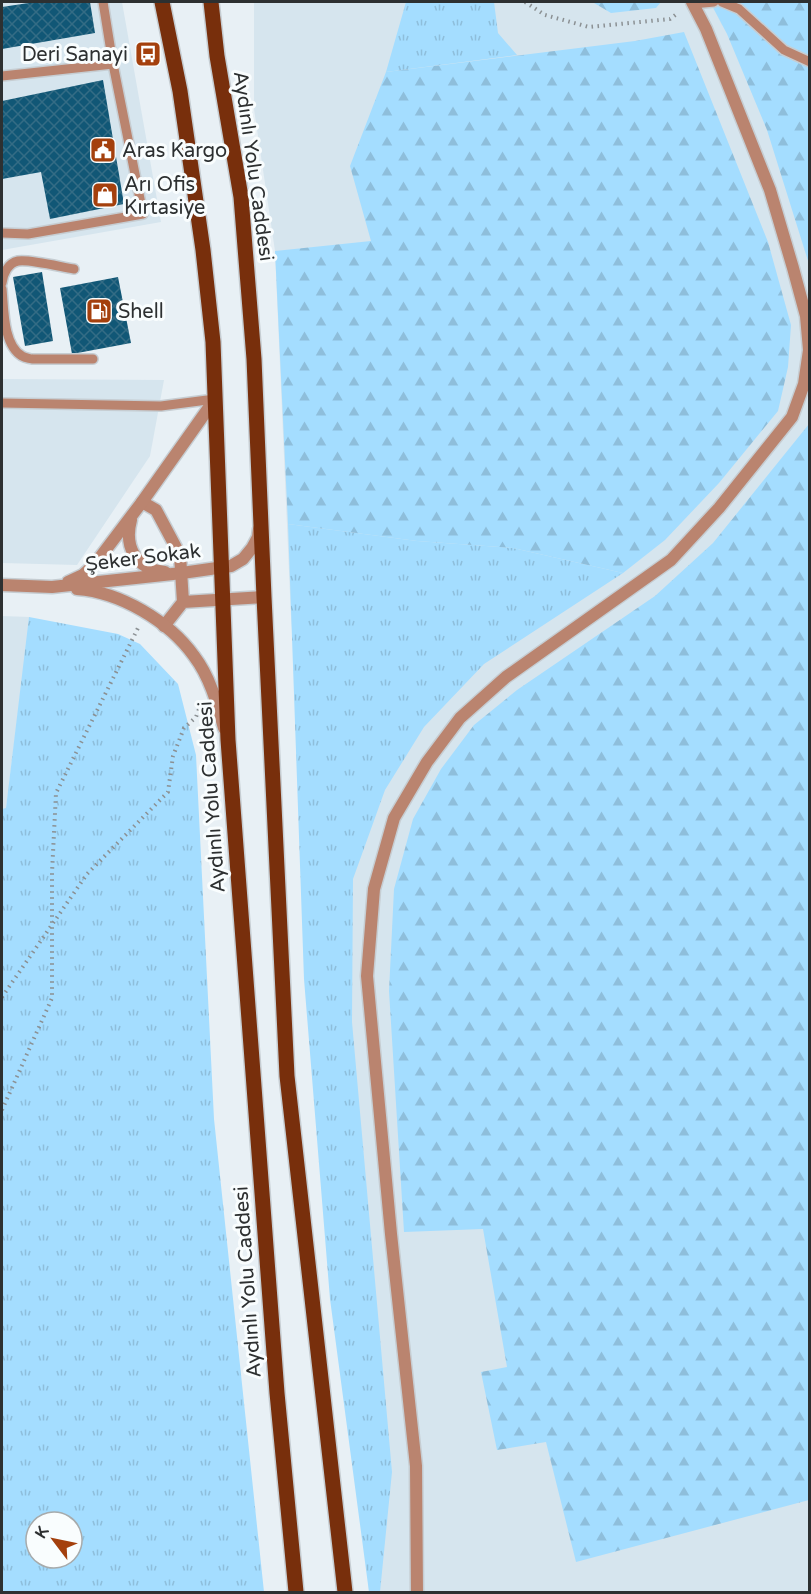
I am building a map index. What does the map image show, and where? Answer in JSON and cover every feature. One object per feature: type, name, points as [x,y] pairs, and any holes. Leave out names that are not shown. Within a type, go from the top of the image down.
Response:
[{"type":"main road","name":"Aydınlı Yolu Caddesi","points":[[162,2],[180,91],[203,250],[213,342],[228,740],[277,1393],[296,1593]]},
{"type":"main road","name":"Aydınlı Yolu Caddesi","points":[[211,2],[217,56],[241,197],[254,359],[287,1076],[345,1593]]},
{"type":"street","points":[[417,1593],[416,1466],[367,976],[374,889],[394,818],[427,762],[460,718],[506,677],[671,560],[719,508],[792,417],[804,384],[809,350],[806,316],[793,268],[770,190],[706,28],[692,3]]},
{"type":"street","points":[[52,587],[72,581],[95,564],[215,399]]},
{"type":"street","points":[[142,502],[156,510],[180,555],[183,602],[164,626]]},
{"type":"street","points":[[132,516],[128,531],[129,544],[135,556],[144,565],[158,571],[182,573]]},
{"type":"street","name":"Şeker Sokak","points":[[2,585],[52,587],[231,566],[243,559],[252,548],[258,537],[260,519]]},
{"type":"street","points":[[52,587],[85,590],[106,595],[146,612],[173,632],[194,656],[208,679],[228,740]]},
{"type":"street","points":[[183,602],[264,597]]},
{"type":"lane","points":[[2,233],[28,234],[142,214],[103,2]]},
{"type":"lane","points":[[692,3],[714,2]]},
{"type":"lane","points":[[722,2],[739,9],[784,50],[810,62]]},
{"type":"lane","points":[[2,76],[113,64]]},
{"type":"lane","points":[[2,283],[7,268],[16,261],[74,269]]},
{"type":"lane","points":[[2,289],[8,337],[22,356],[32,359],[93,359]]},
{"type":"lane","points":[[2,403],[161,406],[215,399]]},
{"type":"path","points":[[525,2],[545,15],[588,27],[670,19],[692,3]]},
{"type":"path","points":[[2,1110],[52,998],[52,873],[56,793],[146,612]]},
{"type":"path","points":[[2,997],[87,874],[168,792],[174,756],[184,728],[196,717],[208,679]]},
{"type":"shaded area","points":[[2,2],[122,2],[161,222],[2,250]]},
{"type":"shaded area","points":[[254,2],[809,2],[809,1592],[369,1592],[291,617],[275,251],[254,109]]},
{"type":"shaded area","points":[[2,379],[164,380],[150,456],[77,565],[2,563]]},
{"type":"shaded area","points":[[2,616],[30,617],[6,809],[2,809]]},
{"type":"green space","points":[[406,2],[494,2],[498,33],[517,55],[386,72]]},
{"type":"green space","points":[[594,2],[661,2],[656,8],[611,13]]},
{"type":"green space","points":[[710,2],[809,2],[809,264],[767,130],[727,34]]},
{"type":"green space","points":[[684,32],[768,242],[791,325],[788,367],[778,411],[719,483],[665,540],[623,573],[513,548],[417,541],[288,524],[275,251],[371,241],[350,166],[386,72],[635,41]]},
{"type":"green space","points":[[809,424],[809,1500],[576,1562],[546,1442],[497,1450],[481,1372],[507,1367],[483,1229],[404,1232],[389,991],[394,889],[413,819],[441,769],[474,725],[517,690],[655,596],[713,543]]},
{"type":"green space","points":[[288,524],[417,541],[513,548],[623,573],[484,664],[424,727],[385,790],[353,879],[352,1022],[392,1472],[380,1592],[369,1592],[330,1299],[304,979]]},
{"type":"green space","points":[[29,617],[118,634],[140,644],[178,684],[196,755],[214,1119],[264,1592],[2,1592],[2,809],[6,808]]},
{"type":"building","points":[[35,2],[90,2],[95,33],[2,49],[2,7]]},
{"type":"building","points":[[103,80],[124,204],[50,219],[41,172],[2,179],[2,101]]},
{"type":"building","points":[[42,272],[53,341],[25,346],[13,277]]},
{"type":"building","points":[[118,277],[131,343],[72,354],[60,288]]},
{"type":"place","name":"Deri Sanayi","points":[[148,54]]},
{"type":"place","name":"Aras Kargo","points":[[103,150]]},
{"type":"place","name":"Arı Ofis Kırtasiye","points":[[105,195]]},
{"type":"place","name":"Shell","points":[[99,311]]}]
